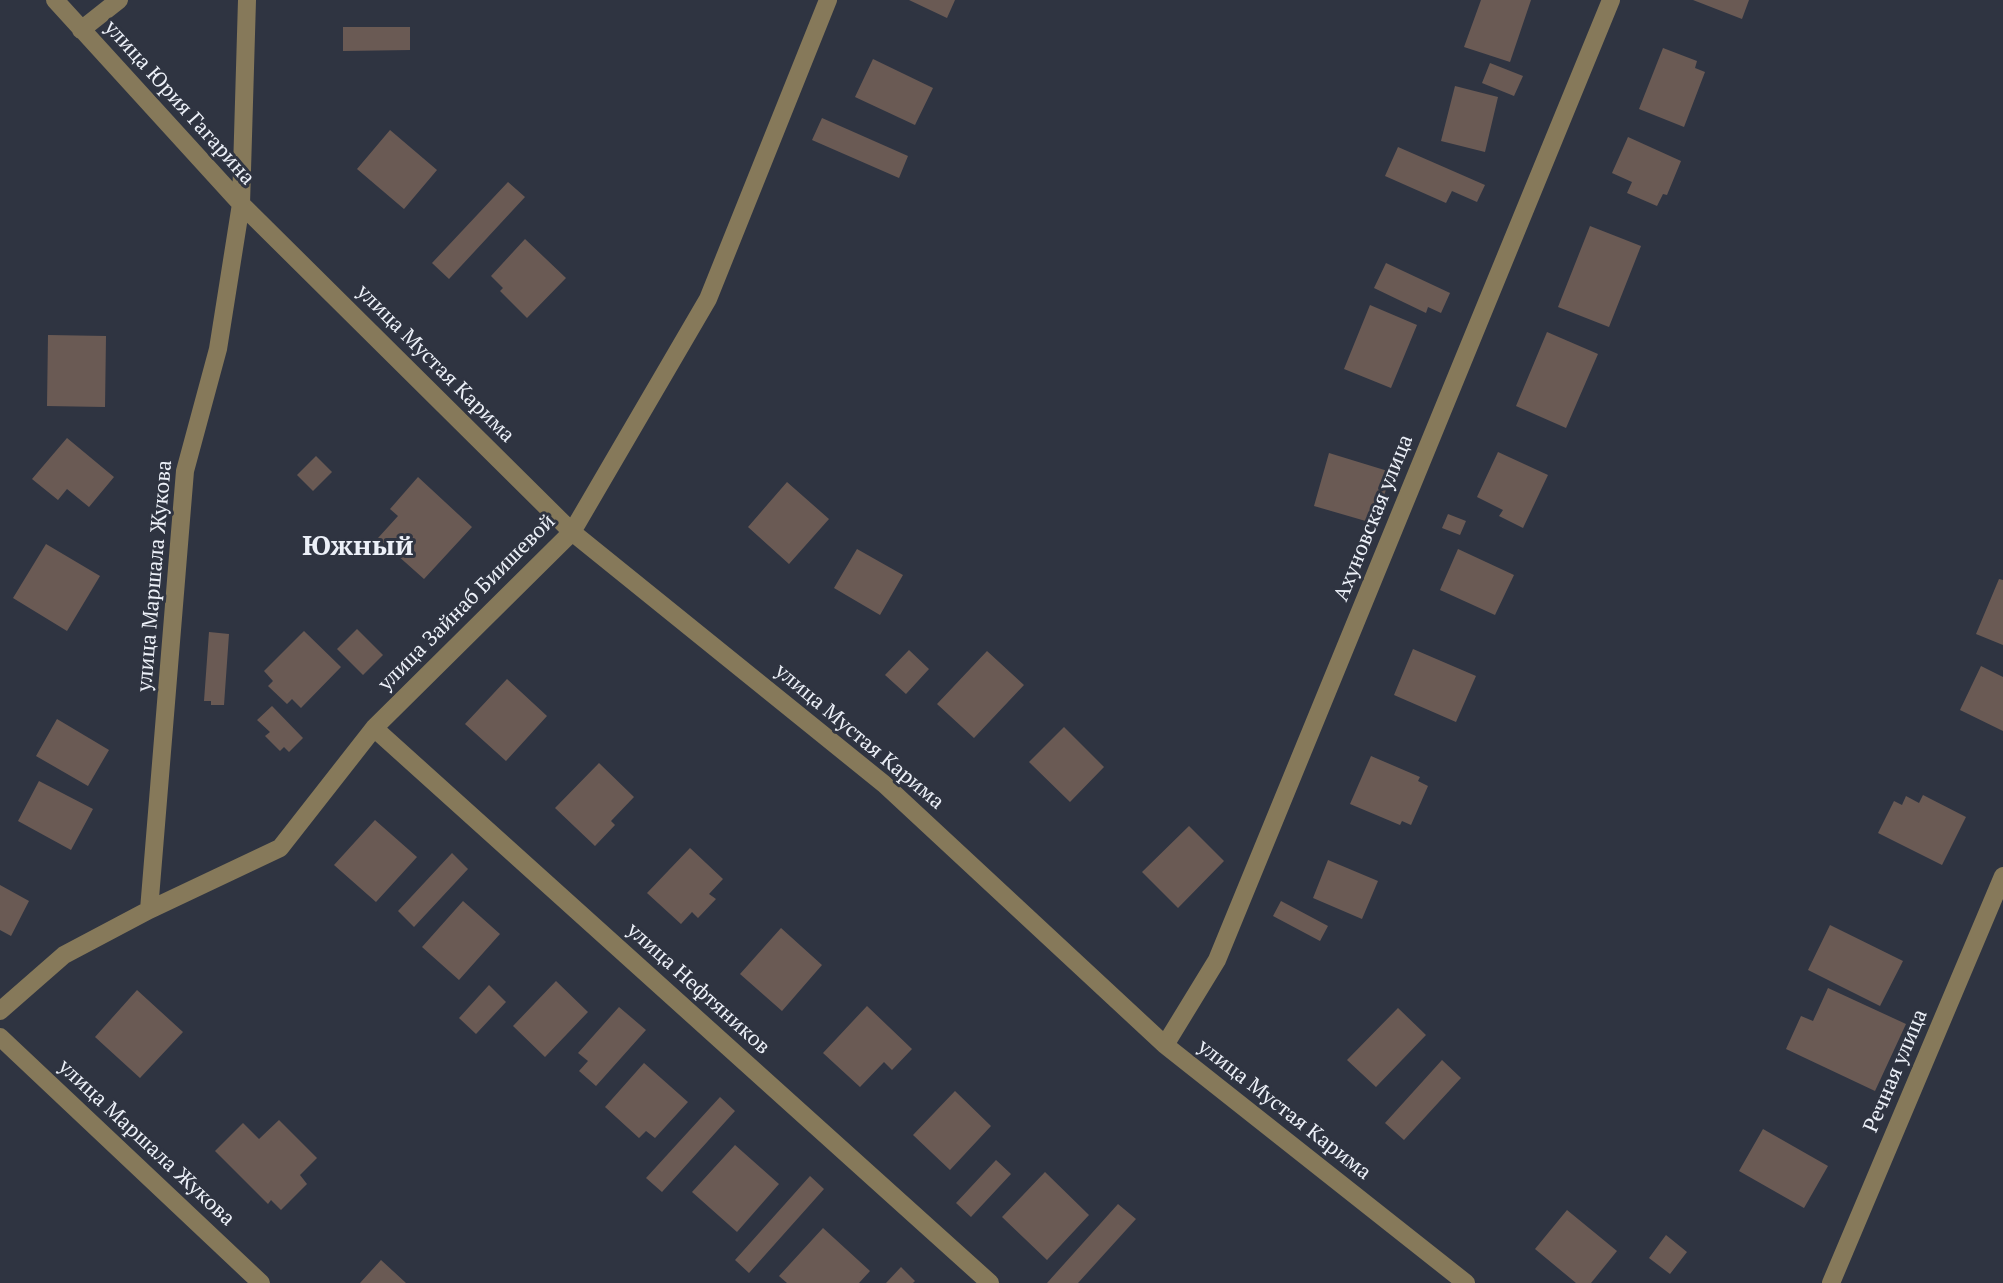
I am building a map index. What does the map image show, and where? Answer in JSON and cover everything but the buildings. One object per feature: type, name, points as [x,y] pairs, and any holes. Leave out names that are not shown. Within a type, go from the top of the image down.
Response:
[{"type":"street","name":"улица Юрия Гагарина","points":[[55,0],[241,205]]},
{"type":"street","points":[[82,30],[119,0]]},
{"type":"street","name":"улица Маршала Жукова","points":[[149,910],[185,471],[218,349],[241,205],[247,0]]},
{"type":"street","name":"улица Зайнаб Биишевой","points":[[0,1011],[65,955],[149,910],[280,848],[374,728],[572,532],[708,299],[828,0]]},
{"type":"street","name":"Ахуновская улица","points":[[1165,1045],[1217,960],[1611,0]]},
{"type":"street","name":"улица Мустая Карима","points":[[241,205],[572,532],[884,784],[1165,1045],[1466,1283]]},
{"type":"street","name":"улица Нефтяников","points":[[374,728],[990,1283]]},
{"type":"street","name":"Речная улица","points":[[1831,1283],[2003,876]]},
{"type":"street","name":"улица Маршала Жукова","points":[[0,1037],[261,1283]]},
{"type":"district","name":"Южный","points":[[358,547]]}]
